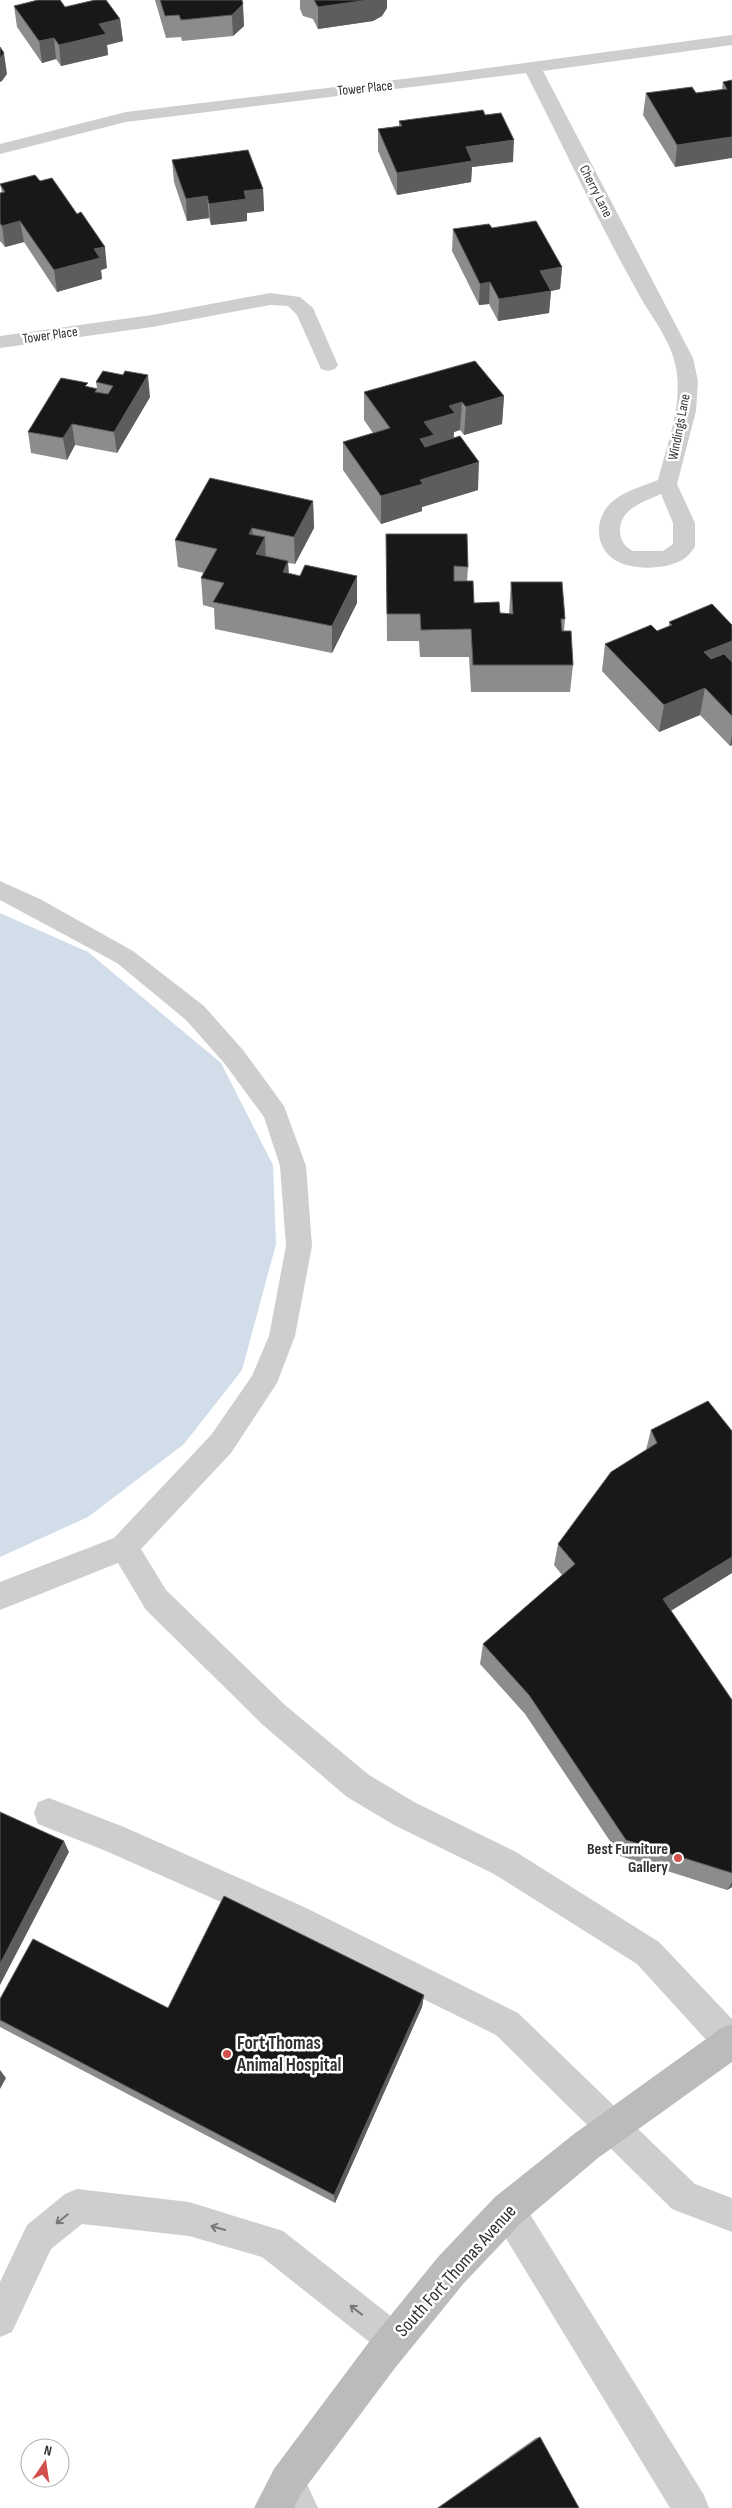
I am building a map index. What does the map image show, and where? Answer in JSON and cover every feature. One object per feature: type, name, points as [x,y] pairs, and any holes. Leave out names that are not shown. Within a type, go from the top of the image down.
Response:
[{"type":"main road","name":"South Fort Thomas Avenue","points":[[286,2499],[394,2340],[452,2270],[508,2210],[586,2146],[732,2042]]},
{"type":"street","name":"Tower Place","points":[[0,150],[126,118],[732,40]]},
{"type":"street","name":"Cherry Lane","points":[[532,67],[647,292],[662,315]]},
{"type":"street","name":"Tower Place","points":[[0,342],[152,320],[270,300],[293,301],[306,312],[328,365]]},
{"type":"street","name":"Windings Lane","points":[[662,315],[686,366],[687,401],[667,484]]},
{"type":"lane","points":[[0,890],[32,905],[125,957],[195,1013],[234,1057],[276,1113],[293,1166],[299,1246],[282,1336],[263,1383],[220,1444],[124,1546],[0,1596]]},
{"type":"lane","points":[[124,1546],[156,1600],[274,1716],[358,1786],[405,1814],[505,1863],[648,1953],[732,2042]]},
{"type":"lane","points":[[48,1814],[113,1838],[291,1916],[507,2024],[684,2197],[732,2215]]},
{"type":"lane","points":[[0,2320],[39,2237],[77,2206],[189,2220],[271,2243],[394,2340]]},
{"type":"lane","points":[[508,2210],[691,2508]]},
{"type":"shaded area","points":[[0,913],[88,952],[221,1063],[273,1165],[276,1244],[242,1370],[184,1444],[88,1517],[0,1557]]},
{"type":"building","points":[[38,0],[60,0],[65,7],[95,0],[106,0],[120,19],[99,24],[106,34],[59,45],[54,38],[39,41],[14,6]]},
{"type":"building","points":[[160,0],[242,0],[243,4],[232,15],[181,20],[179,15],[165,16]]},
{"type":"building","points":[[314,0],[369,0],[318,7]]},
{"type":"building","points":[[0,47],[4,53],[0,59]]},
{"type":"building","points":[[732,80],[732,137],[677,145],[646,93],[692,87],[696,93],[727,89],[723,82]]},
{"type":"building","points":[[483,110],[485,115],[501,113],[514,140],[466,147],[472,161],[397,173],[378,129],[402,126],[399,121]]},
{"type":"building","points":[[248,150],[263,189],[244,191],[246,199],[209,204],[207,196],[186,199],[172,160]]},
{"type":"building","points":[[35,175],[40,181],[52,178],[77,214],[81,212],[105,247],[94,249],[100,258],[54,270],[20,221],[2,226],[0,223],[0,193],[5,192],[0,184]]},
{"type":"building","points":[[536,221],[562,267],[540,271],[551,291],[499,299],[490,282],[480,284],[453,229],[489,224],[492,228]]},
{"type":"building","points":[[475,361],[504,396],[466,407],[462,402],[449,406],[455,413],[424,422],[434,435],[420,439],[425,447],[460,436],[479,462],[420,480],[423,484],[381,496],[343,442],[390,428],[364,392]]},
{"type":"building","points":[[103,371],[123,375],[125,371],[148,375],[114,432],[72,424],[63,438],[28,432],[61,378],[88,383],[85,386],[97,389],[95,392],[108,394],[113,386],[96,382]]},
{"type":"building","points":[[210,478],[313,501],[294,537],[252,528],[249,534],[265,537],[256,554],[288,561],[283,572],[300,576],[305,565],[357,576],[332,626],[213,602],[224,583],[201,578],[217,549],[175,540]]},
{"type":"building","points":[[386,534],[467,534],[468,567],[454,566],[454,581],[473,581],[474,603],[499,602],[500,613],[513,614],[511,582],[562,582],[565,619],[561,619],[562,631],[571,631],[573,665],[473,665],[471,629],[421,630],[420,614],[387,614]]},
{"type":"building","points":[[712,604],[732,625],[732,641],[704,652],[711,659],[724,654],[732,662],[732,716],[705,688],[664,705],[605,644],[651,625],[657,631],[672,625],[669,622]]},
{"type":"building","points":[[708,1401],[732,1431],[732,1557],[663,1599],[732,1700],[732,1873],[626,1840],[529,1695],[483,1644],[575,1564],[558,1544],[611,1472],[657,1443],[651,1430]]},
{"type":"building","points":[[0,1812],[64,1841],[0,1964]]},
{"type":"building","name":"Fort Thomas Animal Hospital","points":[[224,1896],[424,1995],[334,2195],[0,2020],[0,1999],[33,1939],[168,2008]]},
{"type":"building","points":[[540,2437],[579,2508],[438,2508]]},
{"type":"place","name":"Best Furniture Gallery","points":[[678,1858]]},
{"type":"place","name":"Fort Thomas Animal Hospital","points":[[227,2054]]}]
